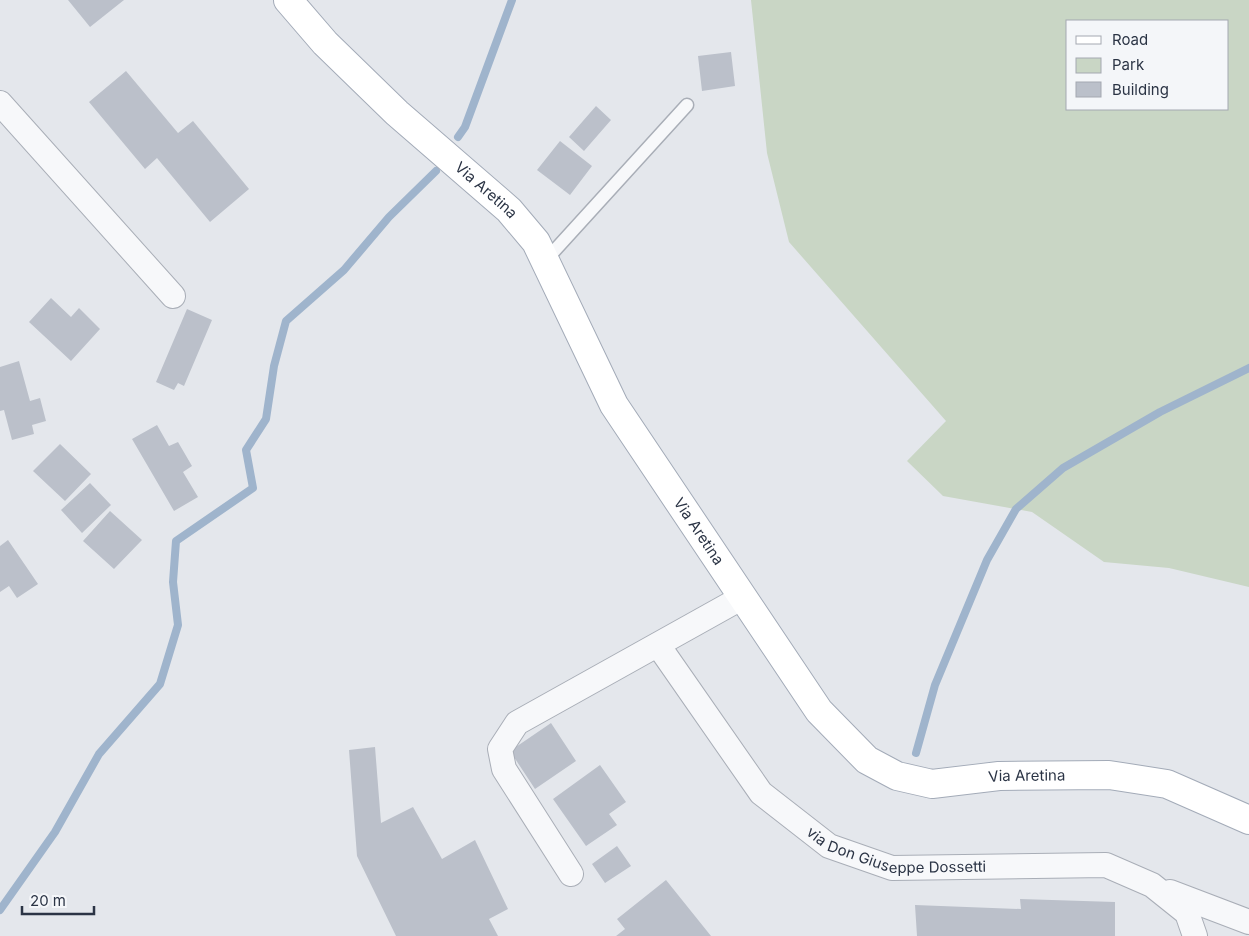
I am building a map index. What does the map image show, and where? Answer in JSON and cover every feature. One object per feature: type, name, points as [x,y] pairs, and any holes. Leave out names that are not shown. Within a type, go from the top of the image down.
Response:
[{"type":"main road","name":"Via Aretina","points":[[288,0],[325,43],[397,113],[509,210],[536,242],[614,405],[819,711],[866,760],[897,776],[932,784],[999,776],[1109,775],[1167,784],[1249,820]]},
{"type":"street","points":[[0,103],[173,296]]},
{"type":"street","points":[[571,874],[504,768],[500,749],[517,723],[743,597]]},
{"type":"street","name":"via Don Giuseppe Dossetti","points":[[658,645],[761,793],[829,846],[892,868],[1106,865],[1152,885],[1187,913],[1195,936]]},
{"type":"street","points":[[1152,885],[1249,922]]},
{"type":"lane","points":[[545,261],[687,105]]},
{"type":"green space","points":[[751,0],[1249,0],[1249,587],[1169,568],[1104,562],[1032,512],[943,496],[907,461],[946,421],[789,242],[767,153]]},
{"type":"building","points":[[68,0],[124,0],[90,27]]},
{"type":"building","points":[[731,52],[735,86],[702,91],[698,56]]},
{"type":"building","points":[[126,71],[178,133],[193,121],[249,189],[210,222],[157,158],[145,169],[89,102]]},
{"type":"building","points":[[596,106],[611,120],[584,151],[569,137]]},
{"type":"building","points":[[560,141],[592,166],[570,195],[537,170]]},
{"type":"building","points":[[51,298],[71,317],[79,308],[100,329],[71,361],[29,322]]},
{"type":"building","points":[[187,309],[212,320],[184,386],[178,383],[174,390],[156,382]]},
{"type":"building","points":[[19,361],[30,401],[40,398],[46,421],[32,425],[34,434],[12,440],[4,410],[0,411],[0,367]]},
{"type":"building","points":[[157,425],[169,446],[178,442],[192,466],[183,472],[198,497],[174,511],[132,439]]},
{"type":"building","points":[[60,444],[91,474],[65,501],[33,471]]},
{"type":"building","points":[[90,483],[111,505],[82,533],[61,510]]},
{"type":"building","points":[[110,511],[142,540],[114,569],[83,541]]},
{"type":"building","points":[[8,540],[38,584],[17,598],[9,586],[0,592],[0,546]]},
{"type":"building","points":[[551,723],[576,761],[535,789],[510,751]]},
{"type":"building","points":[[375,747],[381,823],[413,807],[442,859],[475,840],[508,909],[489,919],[498,936],[396,936],[357,856],[349,750]]},
{"type":"building","points":[[600,765],[626,802],[609,814],[617,825],[586,846],[553,799]]},
{"type":"building","points":[[617,846],[631,866],[605,883],[592,864]]},
{"type":"building","points":[[666,880],[711,936],[616,936],[625,929],[617,919]]},
{"type":"building","points":[[1020,899],[1115,902],[1115,936],[917,936],[915,905],[1021,909]]},
{"type":"waterway","points":[[458,137],[465,127],[512,0]]},
{"type":"waterway","points":[[0,910],[55,832],[99,754],[160,684],[178,625],[173,582],[176,541],[253,488],[246,450],[266,419],[274,366],[286,321],[344,270],[389,217],[436,171]]},
{"type":"waterway","points":[[916,753],[935,685],[987,560],[1016,509],[1063,468],[1160,412],[1249,368]]}]
